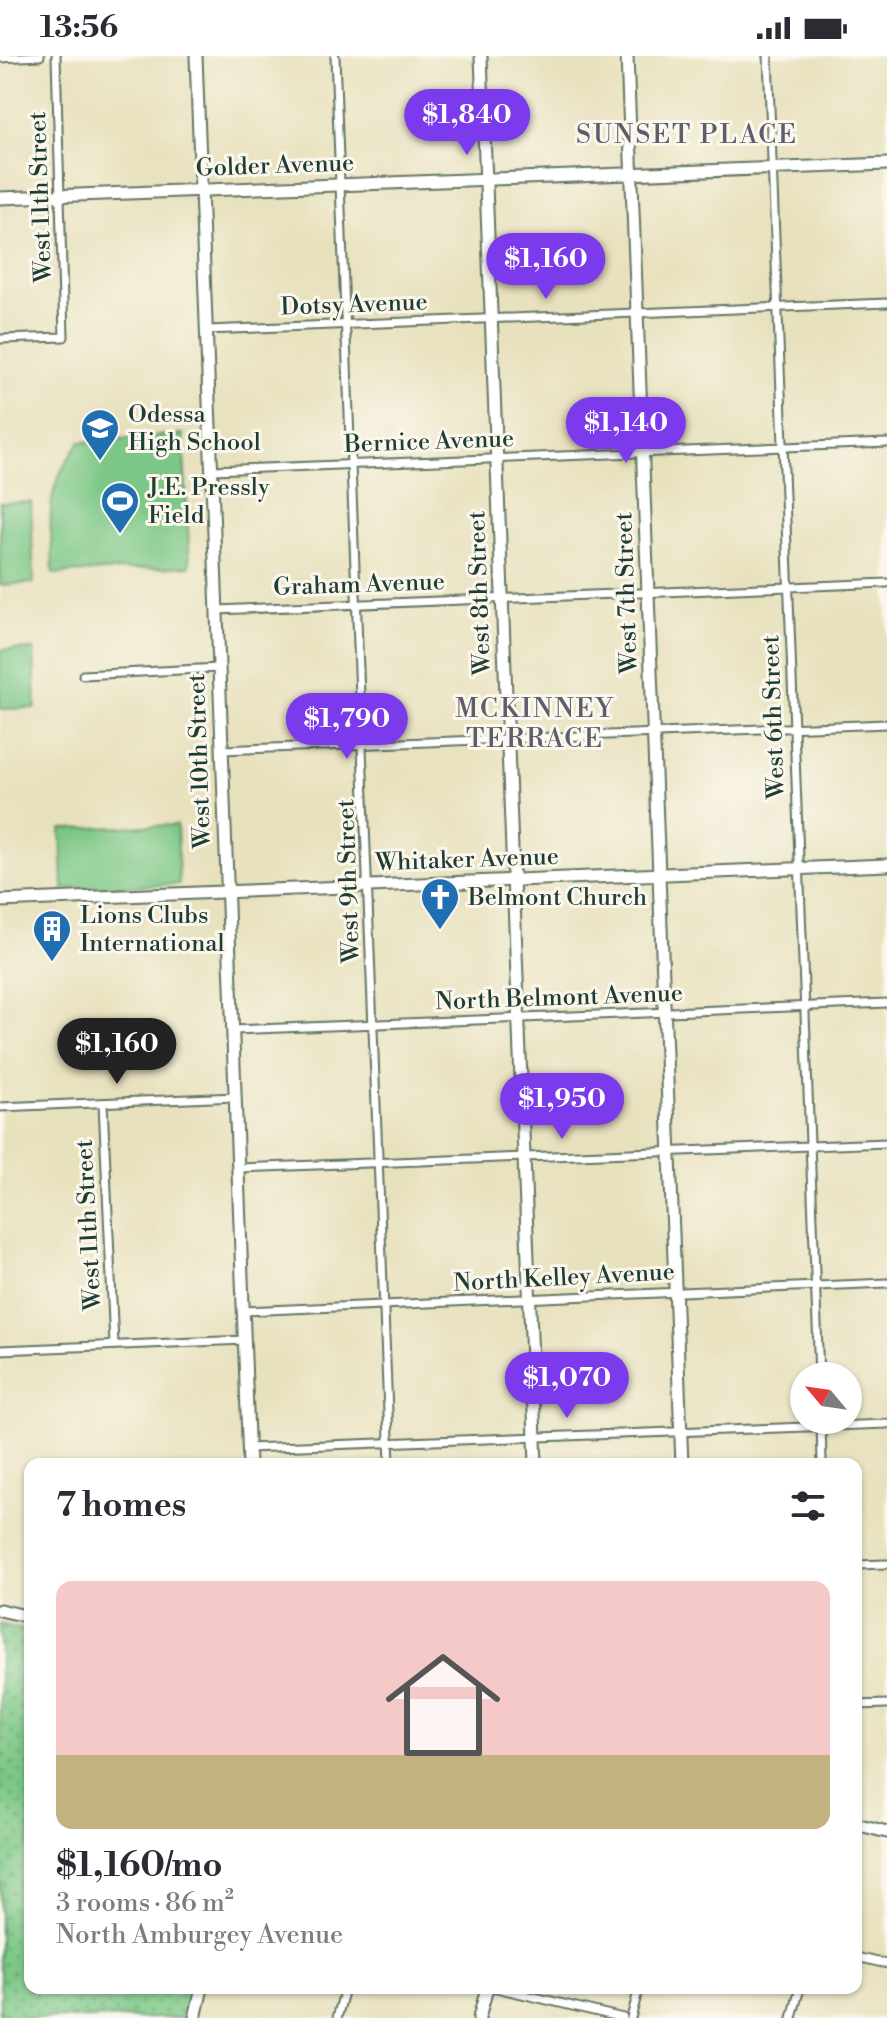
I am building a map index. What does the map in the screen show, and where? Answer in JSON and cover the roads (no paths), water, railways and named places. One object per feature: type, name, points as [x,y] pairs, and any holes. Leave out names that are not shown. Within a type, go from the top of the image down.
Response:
[{"type":"street","points":[[0,58],[40,56]]},
{"type":"street","name":"West 11th Street","points":[[0,339],[64,337],[56,56]]},
{"type":"street","name":"West 10th Street","points":[[196,56],[249,1458]]},
{"type":"street","name":"West 9th Street","points":[[335,56],[390,1458]]},
{"type":"street","name":"West 8th Street","points":[[481,56],[536,1458]]},
{"type":"street","name":"West 7th Street","points":[[627,56],[682,1458]]},
{"type":"street","name":"West 6th Street","points":[[768,56],[818,1362]]},
{"type":"street","name":"Golder Avenue","points":[[0,198],[887,164]]},
{"type":"street","name":"Dotsy Avenue","points":[[206,330],[887,303]]},
{"type":"street","name":"Bernice Avenue","points":[[212,470],[887,443]]},
{"type":"street","name":"Graham Avenue","points":[[217,610],[887,583]]},
{"type":"street","points":[[83,675],[219,668]]},
{"type":"street","points":[[222,750],[887,724]]},
{"type":"street","name":"Whitaker Avenue","points":[[0,901],[887,865]]},
{"type":"street","name":"North Belmont Avenue","points":[[233,1030],[887,1003]]},
{"type":"street","points":[[0,1107],[236,1097]]},
{"type":"street","name":"West 11th Street","points":[[103,1103],[114,1345]]},
{"type":"street","points":[[239,1168],[887,1143]]},
{"type":"street","name":"North Kelley Avenue","points":[[244,1311],[887,1283]]},
{"type":"street","points":[[0,1350],[246,1340]]},
{"type":"street","points":[[862,1424],[887,1424]]},
{"type":"street","points":[[248,1448],[790,1425]]},
{"type":"street","points":[[821,1434],[822,1458]]},
{"type":"street","points":[[862,1565],[887,1564]]},
{"type":"street","points":[[0,1610],[24,1616]]},
{"type":"street","points":[[862,1705],[887,1704]]},
{"type":"street","points":[[862,1826],[887,1832]]},
{"type":"street","points":[[862,1958],[887,1964]]},
{"type":"street","points":[[195,2018],[201,1994]]},
{"type":"street","points":[[337,2018],[343,1994]]},
{"type":"street","points":[[479,2018],[485,1994]]},
{"type":"street","points":[[521,1994],[623,2018]]},
{"type":"street","points":[[631,2018],[637,1994]]},
{"type":"street","points":[[792,2018],[798,1994]]},
{"type":"place","name":"Odessa High School","points":[[100,462]]},
{"type":"place","name":"J.E. Pressly Field","points":[[120,535]]},
{"type":"place","name":"Belmont Church","points":[[440,931]]},
{"type":"place","name":"Lions Clubs International","points":[[52,963]]},
{"type":"district","name":"SUNSET PLACE","points":[[687,134]]},
{"type":"district","name":"MCKINNEY TERRACE","points":[[535,723]]}]
